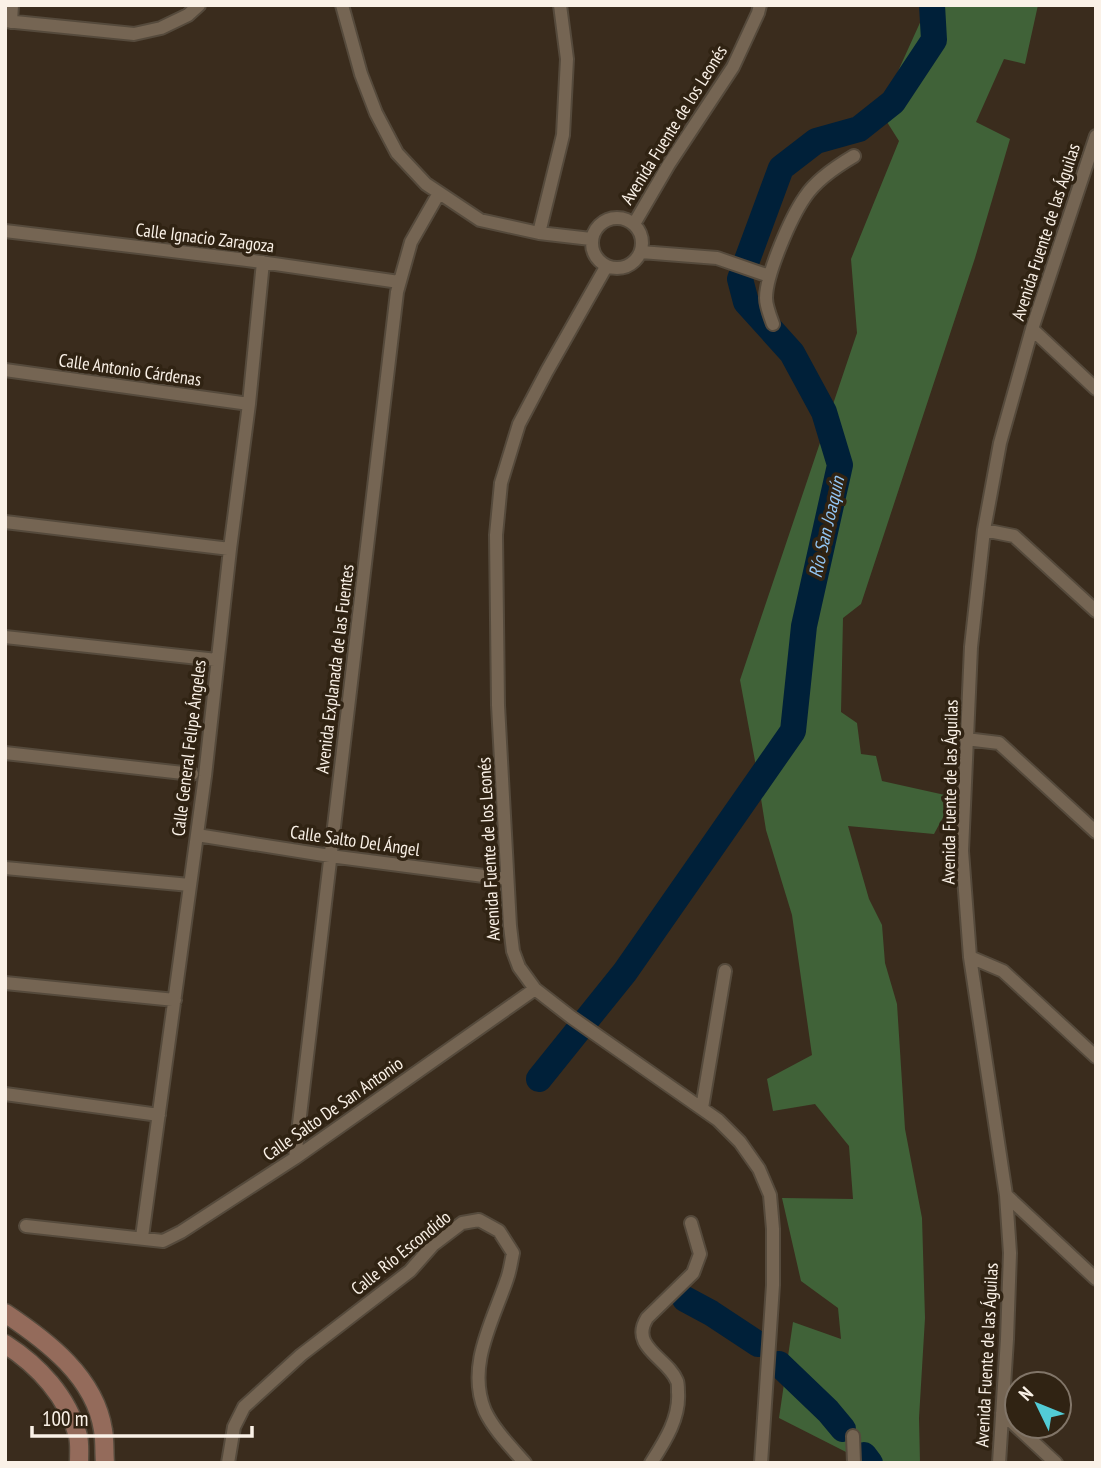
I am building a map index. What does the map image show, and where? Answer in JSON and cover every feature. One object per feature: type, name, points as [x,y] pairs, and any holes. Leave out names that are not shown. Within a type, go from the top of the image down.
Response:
[{"type":"main road","points":[[5,1313],[55,1350],[92,1394],[103,1429],[105,1463]]},
{"type":"main road","points":[[5,1343],[30,1362],[67,1405],[79,1437],[79,1463]]},
{"type":"street","points":[[12,5],[8,21],[134,34],[161,28],[188,15],[199,5]]},
{"type":"street","points":[[342,5],[361,74],[376,113],[397,153],[426,184],[480,220],[539,233],[591,239]]},
{"type":"street","points":[[539,233],[563,135],[567,59],[560,5]]},
{"type":"street","name":"Avenida Fuente de los Leonés","points":[[634,224],[669,164],[733,67],[760,5]]},
{"type":"street","name":"Avenida Fuente de las Águilas","points":[[999,1463],[1010,1253],[1006,1195],[970,957],[962,851],[971,647],[984,530],[1000,443],[1032,329],[1092,165],[1096,136]]},
{"type":"street","points":[[773,324],[766,300],[769,276],[785,235],[805,197],[835,166],[854,156]]},
{"type":"street","name":"Avenida Explanada de las Fuentes","points":[[295,1158],[393,320],[399,282],[411,242],[439,193]]},
{"type":"street","points":[[614,218],[625,219],[634,224],[642,242],[641,252],[636,260],[630,265],[614,269],[599,262],[591,248],[595,229],[603,221],[614,218]]},
{"type":"street","name":"Calle Ignacio Zaragoza","points":[[5,231],[263,262],[399,282]]},
{"type":"street","points":[[641,252],[717,258],[769,276]]},
{"type":"street","name":"Calle General Felipe Ángeles","points":[[142,1237],[197,835],[249,404],[263,262]]},
{"type":"street","name":"Avenida Fuente de los Leonés","points":[[606,267],[519,424],[501,483],[496,535],[498,705],[513,951],[519,967],[536,989],[571,1017],[719,1120],[740,1142],[759,1170],[770,1195],[773,1229],[773,1284],[761,1462]]},
{"type":"street","points":[[1032,329],[1096,389]]},
{"type":"street","name":"Calle Antonio Cárdenas","points":[[5,370],[249,404]]},
{"type":"street","points":[[5,522],[230,549]]},
{"type":"street","points":[[984,530],[1014,536],[1096,611]]},
{"type":"street","points":[[5,637],[217,660]]},
{"type":"street","points":[[966,739],[999,743],[1096,832]]},
{"type":"street","points":[[5,753],[192,774]]},
{"type":"street","name":"Calle Salto Del Ángel","points":[[197,835],[330,856],[507,879]]},
{"type":"street","points":[[5,868],[190,885]]},
{"type":"street","points":[[970,957],[1003,971],[1096,1057]]},
{"type":"street","points":[[702,1108],[725,971]]},
{"type":"street","points":[[5,983],[175,1000]]},
{"type":"street","name":"Calle Salto De San Antonio","points":[[26,1226],[163,1241],[295,1158],[536,989]]},
{"type":"street","points":[[5,1094],[159,1115]]},
{"type":"street","points":[[1006,1195],[1096,1279]]},
{"type":"street","name":"Calle Río Escondido","points":[[228,1463],[234,1427],[244,1407],[301,1354],[410,1271],[433,1245],[462,1223],[479,1220],[499,1231],[513,1253],[508,1276],[482,1346],[478,1382],[485,1410],[504,1440],[525,1463]]},
{"type":"street","points":[[651,1463],[672,1426],[679,1405],[678,1382],[646,1346],[642,1334],[643,1325],[693,1273],[700,1254],[691,1223]]},
{"type":"street","points":[[1002,1413],[1056,1463]]},
{"type":"street","points":[[853,1436],[854,1463]]},
{"type":"green space","points":[[928,5],[1038,5],[1025,64],[1004,59],[976,122],[1010,139],[975,258],[861,604],[843,618],[841,712],[857,723],[861,754],[876,756],[882,781],[954,797],[934,834],[848,826],[869,899],[882,925],[885,963],[897,1004],[905,1129],[922,1218],[925,1318],[919,1418],[920,1463],[850,1463],[848,1453],[779,1418],[793,1322],[841,1339],[838,1308],[801,1281],[782,1198],[853,1199],[849,1146],[815,1104],[773,1111],[767,1079],[812,1055],[792,915],[766,830],[740,680],[857,333],[851,259],[899,141],[880,111]]},
{"type":"waterway","name":"Río San Joaquín","points":[[539,1079],[625,972],[793,731],[804,626],[840,465],[824,412],[792,353],[746,302],[740,279],[781,168],[816,141],[859,129],[893,102],[934,40],[932,5]]},
{"type":"waterway","name":"Río San Joaquín","points":[[685,1299],[758,1344]]},
{"type":"waterway","name":"Río San Joaquín","points":[[779,1364],[843,1429]]},
{"type":"waterway","name":"Río San Joaquín","points":[[864,1455],[870,1463]]}]
